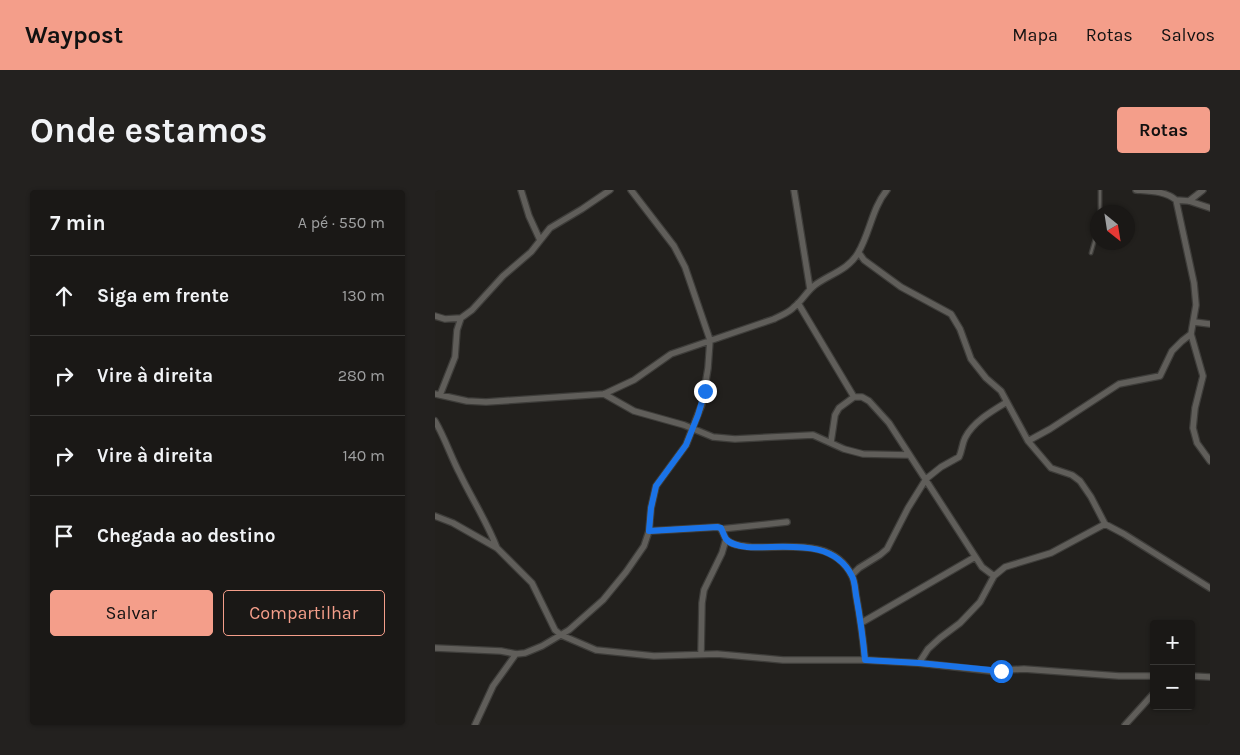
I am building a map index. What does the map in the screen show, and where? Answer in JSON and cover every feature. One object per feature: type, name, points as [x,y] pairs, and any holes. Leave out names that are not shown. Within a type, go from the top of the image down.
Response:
[{"type":"street","points":[[521,190],[529,216],[540,240]]},
{"type":"street","points":[[610,190],[549,228],[531,252],[503,276],[476,306],[461,318],[457,330],[455,357],[436,394],[467,401],[486,402],[604,394],[635,380],[671,354],[774,319],[787,313],[799,303],[810,289],[839,272],[853,261],[859,253],[881,197],[887,190]]},
{"type":"street","points":[[435,648],[501,651],[516,654],[533,651],[561,635],[589,613],[615,585],[640,553],[649,531],[651,508],[656,486],[686,445],[702,404],[710,340],[685,267],[674,246],[631,190]]},
{"type":"street","points":[[794,190],[810,289]]},
{"type":"street","points":[[1136,190],[1163,193],[1170,195],[1176,200],[1189,201],[1210,208]]},
{"type":"street","points":[[1189,201],[1203,190]]},
{"type":"street","points":[[1176,200],[1194,283],[1196,305],[1191,334],[1203,376],[1195,408],[1193,428],[1197,443],[1210,461]]},
{"type":"street","points":[[859,253],[864,260],[911,294],[932,302],[951,314],[960,329],[971,359],[986,378],[1001,391],[1028,441],[1051,468],[1079,480],[1091,497],[1105,524],[1210,588]]},
{"type":"street","points":[[853,261],[864,260]]},
{"type":"street","points":[[799,303],[854,397]]},
{"type":"street","points":[[435,316],[445,319],[461,318]]},
{"type":"street","points":[[445,319],[457,330]]},
{"type":"street","points":[[1194,322],[1210,324]]},
{"type":"street","points":[[1028,441],[1050,429],[1119,384],[1160,376],[1172,351],[1191,334]]},
{"type":"street","points":[[604,394],[634,411],[677,423],[713,437],[724,439],[784,438],[807,435],[821,438],[844,449],[863,454],[909,455]]},
{"type":"street","points":[[831,442],[835,415],[839,408],[854,397],[863,397],[889,423],[975,557],[982,567],[994,576]]},
{"type":"street","points":[[852,575],[887,549],[908,508],[926,479],[941,467],[959,457],[970,431],[990,412],[1007,402]]},
{"type":"street","points":[[435,421],[466,487],[489,528],[497,548]]},
{"type":"street","points":[[435,516],[453,523],[497,548],[532,583],[555,630],[561,635],[596,650],[653,656],[701,654],[783,660],[865,660],[919,663],[991,671],[1024,668],[1119,676],[1150,676]]},
{"type":"street","points":[[649,531],[721,528],[787,522]]},
{"type":"street","points":[[919,663],[928,649],[939,638],[961,623],[980,602],[994,576],[1005,567],[1051,553],[1105,524]]},
{"type":"street","points":[[721,528],[726,539],[731,543],[741,546],[770,548],[805,547],[823,550],[837,558],[852,575],[861,623],[865,660]]},
{"type":"street","points":[[701,654],[704,590],[723,553],[726,539]]},
{"type":"street","points":[[861,623],[975,557]]},
{"type":"street","points":[[475,725],[493,686],[516,654]]},
{"type":"street","points":[[1195,676],[1210,678]]},
{"type":"street","points":[[1125,725],[1150,698]]},
{"type":"lane","points":[[1100,205],[1101,190]]},
{"type":"route","points":[[705,391],[686,445],[656,486],[651,508],[649,531],[717,527],[721,528],[726,539],[731,543],[741,546],[770,548],[805,547],[823,550],[837,558],[852,575],[863,636],[865,660],[1001,671]]}]
